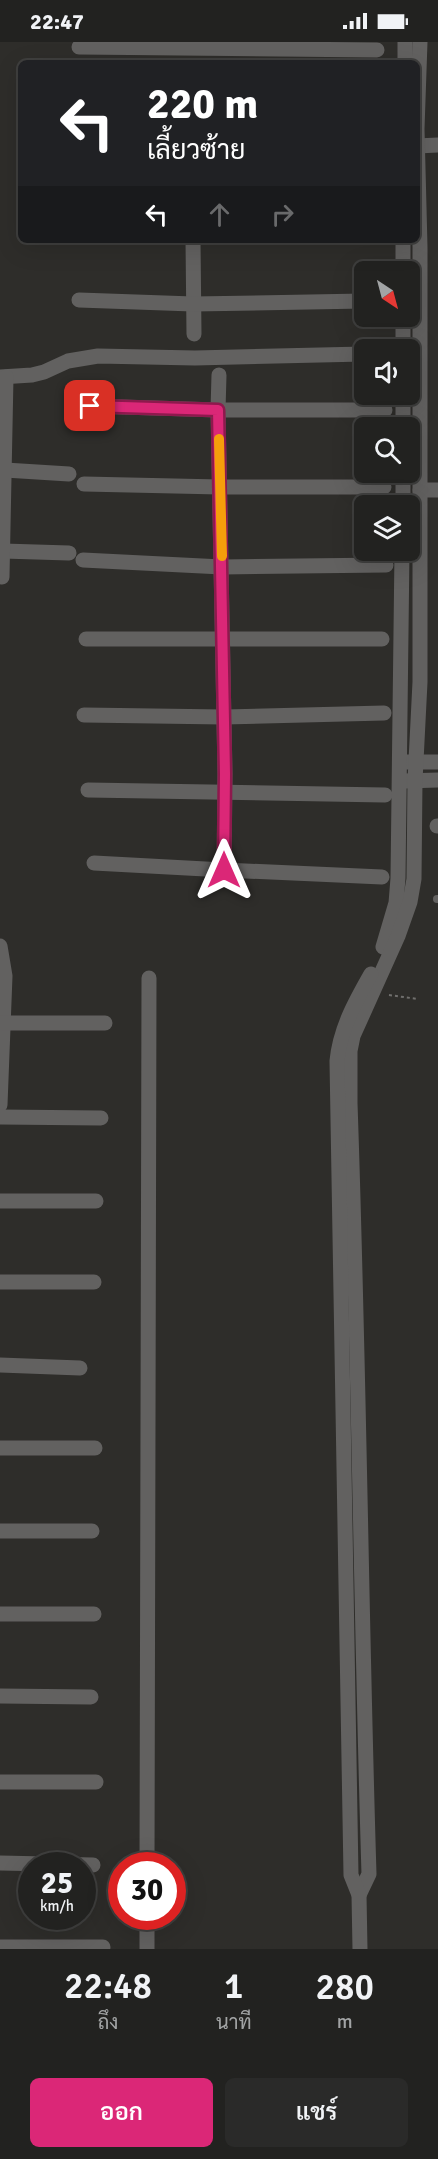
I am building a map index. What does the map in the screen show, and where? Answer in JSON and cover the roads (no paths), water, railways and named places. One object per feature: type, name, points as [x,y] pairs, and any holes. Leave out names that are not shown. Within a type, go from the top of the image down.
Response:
[{"type":"street","points":[[405,42],[405,60]]},
{"type":"street","points":[[419,60],[420,42]]},
{"type":"street","points":[[79,47],[193,51],[377,50]]},
{"type":"street","points":[[420,146],[438,145]]},
{"type":"street","points":[[193,243],[194,334]]},
{"type":"street","points":[[403,243],[403,261]]},
{"type":"street","points":[[415,339],[420,243]]},
{"type":"street","points":[[79,300],[193,304],[354,301]]},
{"type":"street","points":[[2,577],[5,470],[3,377],[32,375],[68,361],[98,356],[195,358],[354,354]]},
{"type":"street","points":[[219,375],[224,870]]},
{"type":"street","points":[[360,1949],[359,1895],[351,1875],[337,1061],[339,1041],[344,1025],[380,966],[410,902],[414,879],[415,781],[420,682],[420,490],[416,405]]},
{"type":"street","points":[[90,406],[218,410],[385,410]]},
{"type":"street","points":[[5,470],[69,474]]},
{"type":"street","points":[[84,484],[384,487]]},
{"type":"street","points":[[420,490],[438,490]]},
{"type":"street","points":[[3,550],[222,567],[386,565]]},
{"type":"street","points":[[394,935],[396,903],[391,878],[400,762],[402,561]]},
{"type":"street","points":[[86,639],[382,639]]},
{"type":"street","points":[[84,715],[224,717],[384,713]]},
{"type":"street","points":[[400,762],[438,762]]},
{"type":"street","points":[[399,780],[438,780]]},
{"type":"street","points":[[88,790],[385,795]]},
{"type":"street","points":[[94,863],[414,879]]},
{"type":"street","points":[[0,1105],[5,976],[2,953]]},
{"type":"street","points":[[359,1895],[369,1874],[361,1629],[350,1050],[353,1036],[372,992],[380,966]]},
{"type":"street","points":[[147,1852],[149,978]]},
{"type":"street","points":[[2,1031],[105,1023]]},
{"type":"street","points":[[0,1117],[101,1118]]},
{"type":"street","points":[[0,1201],[96,1201]]},
{"type":"street","points":[[0,1282],[94,1282]]},
{"type":"street","points":[[0,1365],[80,1368]]},
{"type":"street","points":[[0,1448],[94,1448]]},
{"type":"street","points":[[0,1531],[92,1531]]},
{"type":"street","points":[[0,1614],[94,1614]]},
{"type":"street","points":[[0,1696],[91,1697]]},
{"type":"street","points":[[0,1782],[96,1782]]},
{"type":"street","points":[[0,1863],[18,1863]]},
{"type":"street","points":[[147,1930],[147,1949]]},
{"type":"street","points":[[0,1947],[102,1947]]}]
